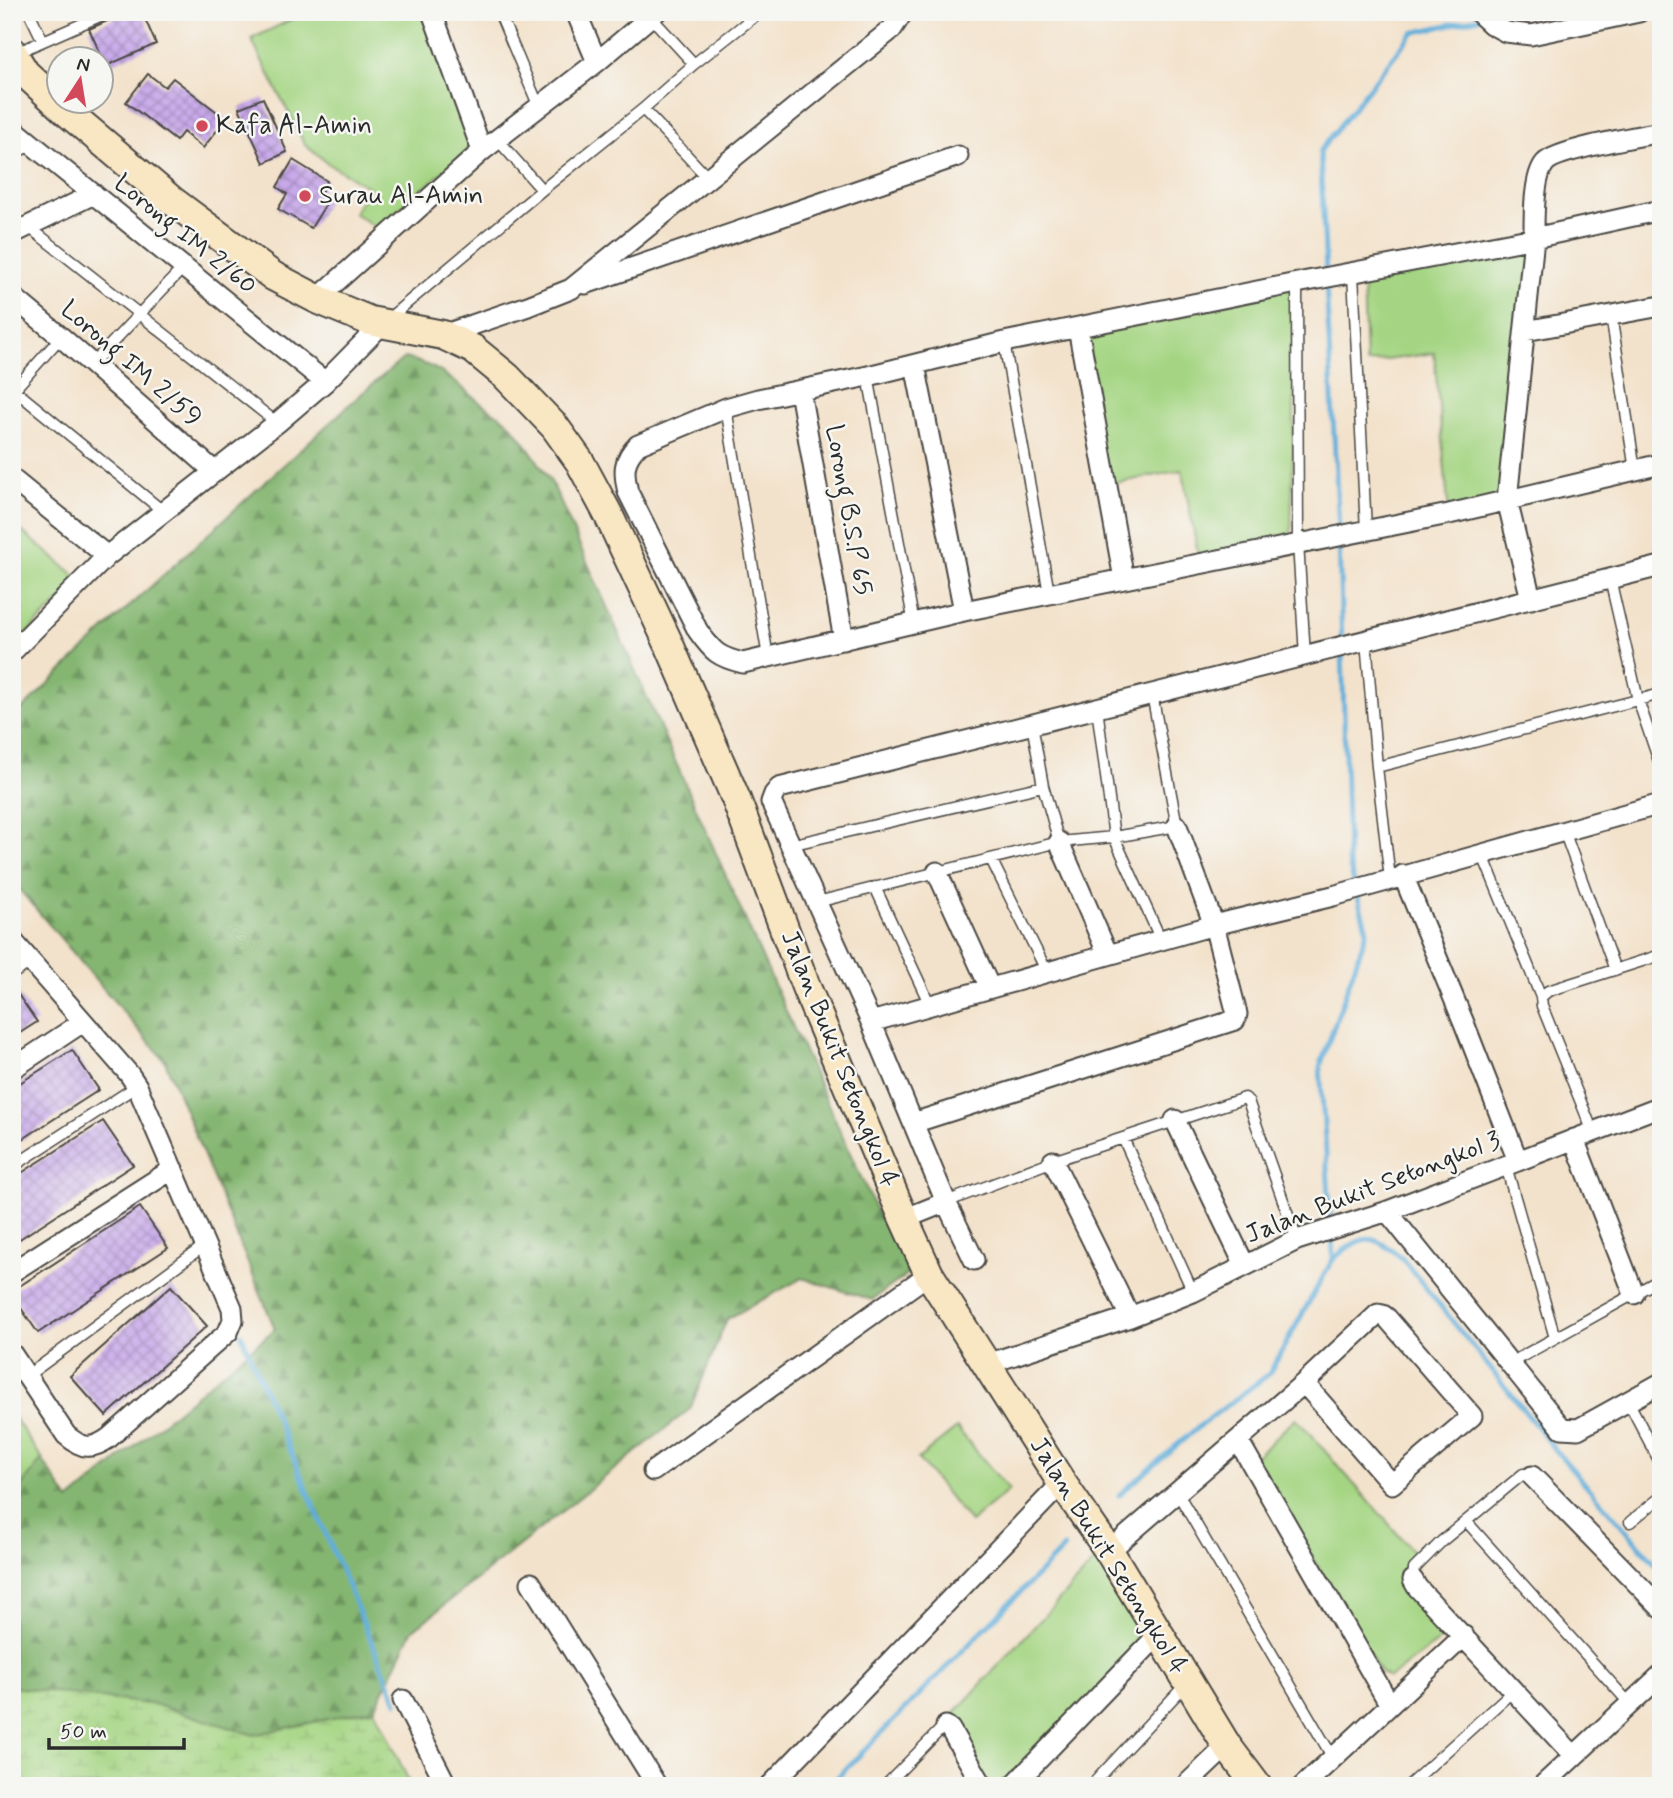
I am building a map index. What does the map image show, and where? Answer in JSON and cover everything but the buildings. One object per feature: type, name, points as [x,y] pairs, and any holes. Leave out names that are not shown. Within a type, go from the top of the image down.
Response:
[{"type":"street","points":[[432,12],[490,145]]},
{"type":"street","points":[[576,12],[597,61]]},
{"type":"street","points":[[570,289],[892,29],[903,12]]},
{"type":"street","points":[[1484,18],[1506,32],[1531,35],[1631,13]]},
{"type":"street","points":[[317,299],[490,145],[652,14]]},
{"type":"street","name":"Jalan Bukit Setongkol 4","points":[[13,53],[24,73],[66,111],[171,200],[273,276],[317,299],[370,321],[443,335],[473,349],[508,377],[555,427],[580,462],[597,493],[668,642],[737,799],[806,986],[929,1274],[1109,1552],[1227,1745],[1257,1786]]},
{"type":"street","name":"Lorong IM 2/60","points":[[12,128],[325,382]]},
{"type":"street","points":[[1531,599],[1507,500],[1538,179],[1545,163],[1562,153],[1661,132]]},
{"type":"street","points":[[443,335],[958,156]]},
{"type":"street","points":[[20,230],[94,194]]},
{"type":"street","points":[[1661,210],[1534,238],[1004,342],[869,376],[758,399],[726,408],[638,444],[628,455],[625,479],[628,492],[698,631],[710,648],[724,658],[743,663],[964,611],[1344,535],[1661,464]]},
{"type":"street","name":"Lorong IM 2/59","points":[[12,296],[214,471]]},
{"type":"street","points":[[1525,331],[1661,306]]},
{"type":"street","points":[[12,652],[107,556],[277,423],[325,382],[382,324]]},
{"type":"street","points":[[1077,328],[1124,579]]},
{"type":"street","points":[[915,365],[964,611]]},
{"type":"street","name":"Lorong B.S.P 65","points":[[800,390],[844,640]]},
{"type":"street","points":[[12,480],[107,556]]},
{"type":"street","points":[[974,1260],[946,1202],[871,1022],[771,802],[779,788],[1661,566]]},
{"type":"street","points":[[871,1022],[1214,925],[1332,896],[1661,804]]},
{"type":"street","points":[[913,1123],[1235,1020],[1237,1014],[1214,925],[1177,826]]},
{"type":"street","points":[[1059,842],[1108,955]]},
{"type":"street","points":[[937,872],[990,988]]},
{"type":"street","points":[[1394,878],[1464,1023],[1512,1163]]},
{"type":"street","points":[[12,940],[137,1086],[232,1308],[233,1320],[229,1332],[94,1447],[84,1447],[74,1442],[60,1428],[12,1354]]},
{"type":"street","points":[[12,1069],[83,1022]]},
{"type":"street","name":"Jalan Bukit Setongkol 3","points":[[987,1364],[1130,1317],[1193,1292],[1297,1240],[1386,1212],[1584,1135],[1660,1110]]},
{"type":"street","points":[[1175,1120],[1245,1266]]},
{"type":"street","points":[[1584,1135],[1634,1294]]},
{"type":"street","points":[[1053,1161],[1130,1317]]},
{"type":"street","points":[[12,1272],[173,1169]]},
{"type":"street","points":[[904,1219],[946,1202]]},
{"type":"street","points":[[1386,1212],[1562,1428],[1578,1429],[1661,1383]]},
{"type":"street","points":[[653,1471],[929,1274]]},
{"type":"street","points":[[1109,1552],[1304,1383],[1378,1314],[1383,1315],[1472,1416],[1392,1485],[1304,1383]]},
{"type":"street","points":[[1238,1440],[1390,1704]]},
{"type":"street","points":[[1532,1476],[1661,1608]]},
{"type":"street","points":[[770,1786],[1062,1483]]},
{"type":"street","points":[[1413,1580],[1574,1756]]},
{"type":"street","points":[[531,1583],[657,1786]]},
{"type":"street","points":[[1013,1786],[1159,1634]]},
{"type":"street","points":[[1303,1786],[1464,1636]]},
{"type":"street","points":[[1542,1786],[1661,1675]]},
{"type":"street","points":[[403,1700],[447,1786]]},
{"type":"street","points":[[946,1726],[983,1786]]},
{"type":"street","points":[[1185,1786],[1227,1745]]},
{"type":"lane","points":[[29,12],[43,41]]},
{"type":"lane","points":[[13,53],[109,12]]},
{"type":"lane","points":[[499,12],[539,107]]},
{"type":"lane","points":[[382,324],[760,12]]},
{"type":"lane","points":[[652,14],[694,64]]},
{"type":"lane","points":[[643,109],[708,178]]},
{"type":"lane","points":[[12,154],[32,145]]},
{"type":"lane","points":[[490,145],[542,190]]},
{"type":"lane","points":[[20,230],[138,314],[277,423]]},
{"type":"lane","points":[[92,364],[184,267]]},
{"type":"lane","points":[[1345,275],[1366,530]]},
{"type":"lane","points":[[1303,282],[1298,543],[1309,655]]},
{"type":"lane","points":[[1611,315],[1635,470]]},
{"type":"lane","points":[[61,337],[13,390],[164,512]]},
{"type":"lane","points":[[1004,342],[1049,593]]},
{"type":"lane","points":[[869,376],[914,624]]},
{"type":"lane","points":[[726,408],[768,657]]},
{"type":"lane","points":[[1610,579],[1638,700],[1661,767]]},
{"type":"lane","points":[[1364,641],[1377,767],[1394,878]]},
{"type":"lane","points":[[817,902],[1059,842],[1114,837],[1177,826],[1152,694]]},
{"type":"lane","points":[[1377,767],[1661,694]]},
{"type":"lane","points":[[1097,708],[1114,837],[1161,940]]},
{"type":"lane","points":[[1032,724],[1043,786],[1059,842]]},
{"type":"lane","points":[[790,845],[1043,786]]},
{"type":"lane","points":[[1564,831],[1615,970]]},
{"type":"lane","points":[[1482,853],[1541,997],[1584,1135]]},
{"type":"lane","points":[[991,859],[1047,972]]},
{"type":"lane","points":[[875,887],[930,1005]]},
{"type":"lane","points":[[1541,997],[1548,991],[1661,955]]},
{"type":"lane","points":[[12,974],[31,962]]},
{"type":"lane","points":[[12,1167],[137,1086]]},
{"type":"lane","points":[[946,1202],[1053,1161],[1245,1098],[1297,1240]]},
{"type":"lane","points":[[1123,1138],[1193,1292]]},
{"type":"lane","points":[[1512,1163],[1555,1338]]},
{"type":"lane","points":[[27,1376],[205,1245]]},
{"type":"lane","points":[[1510,1363],[1661,1279]]},
{"type":"lane","points":[[1628,1401],[1661,1464]]},
{"type":"lane","points":[[1413,1580],[1415,1569],[1442,1541],[1523,1474],[1532,1476]]},
{"type":"lane","points":[[1177,1492],[1333,1758]]},
{"type":"lane","points":[[1630,1522],[1661,1497]]},
{"type":"lane","points":[[1466,1521],[1630,1704]]},
{"type":"lane","points":[[1091,1786],[1187,1682]]},
{"type":"lane","points":[[1408,1786],[1514,1690]]},
{"type":"lane","points":[[885,1786],[946,1726]]},
{"type":"lane","points":[[1654,1786],[1661,1780]]},
{"type":"green space","points":[[307,12],[421,12],[473,146],[377,228],[354,213],[368,187],[329,164],[305,145],[251,39]]},
{"type":"green space","points":[[1534,238],[1507,500],[1449,514],[1434,353],[1366,363],[1363,282]]},
{"type":"green space","points":[[1297,283],[1291,536],[1199,559],[1182,470],[1107,485],[1078,328]]},
{"type":"green space","points":[[404,358],[444,374],[505,420],[527,445],[553,485],[879,1217],[912,1271],[872,1300],[802,1278],[727,1319],[690,1409],[412,1631],[375,1709],[254,1735],[156,1705],[12,1687],[12,1498],[42,1459],[69,1501],[275,1329],[165,1061],[12,881],[12,719],[122,613]]},
{"type":"green space","points":[[12,523],[82,581],[12,647]]},
{"type":"green space","points":[[12,1414],[42,1459],[12,1498]]},
{"type":"green space","points":[[1296,1418],[1418,1557],[1407,1594],[1444,1637],[1389,1678],[1380,1672],[1254,1458]]},
{"type":"green space","points":[[957,1428],[1009,1490],[970,1522],[918,1459]]},
{"type":"green space","points":[[1109,1546],[1160,1629],[1008,1786],[986,1786],[947,1721]]},
{"type":"green space","points":[[12,1687],[156,1705],[254,1735],[375,1709],[411,1786],[12,1786]]},
{"type":"waterway","points":[[1489,16],[1506,12]]},
{"type":"waterway","points":[[1326,273],[1320,151],[1412,33],[1479,18]]},
{"type":"waterway","points":[[1326,283],[1339,531]]},
{"type":"waterway","points":[[1331,1224],[1320,1067],[1367,931],[1348,860],[1339,541]]},
{"type":"waterway","points":[[1119,1495],[1197,1428],[1269,1374],[1333,1259],[1332,1233]]},
{"type":"waterway","points":[[1333,1259],[1352,1245],[1367,1239],[1382,1243],[1401,1257],[1558,1453],[1661,1570]]},
{"type":"waterway","points":[[241,1334],[397,1702]]},
{"type":"waterway","points":[[829,1786],[1064,1548]]},
{"type":"place","name":"Kafa Al-Amin","points":[[202,126]]},
{"type":"place","name":"Surau Al-Amin","points":[[305,196]]}]
